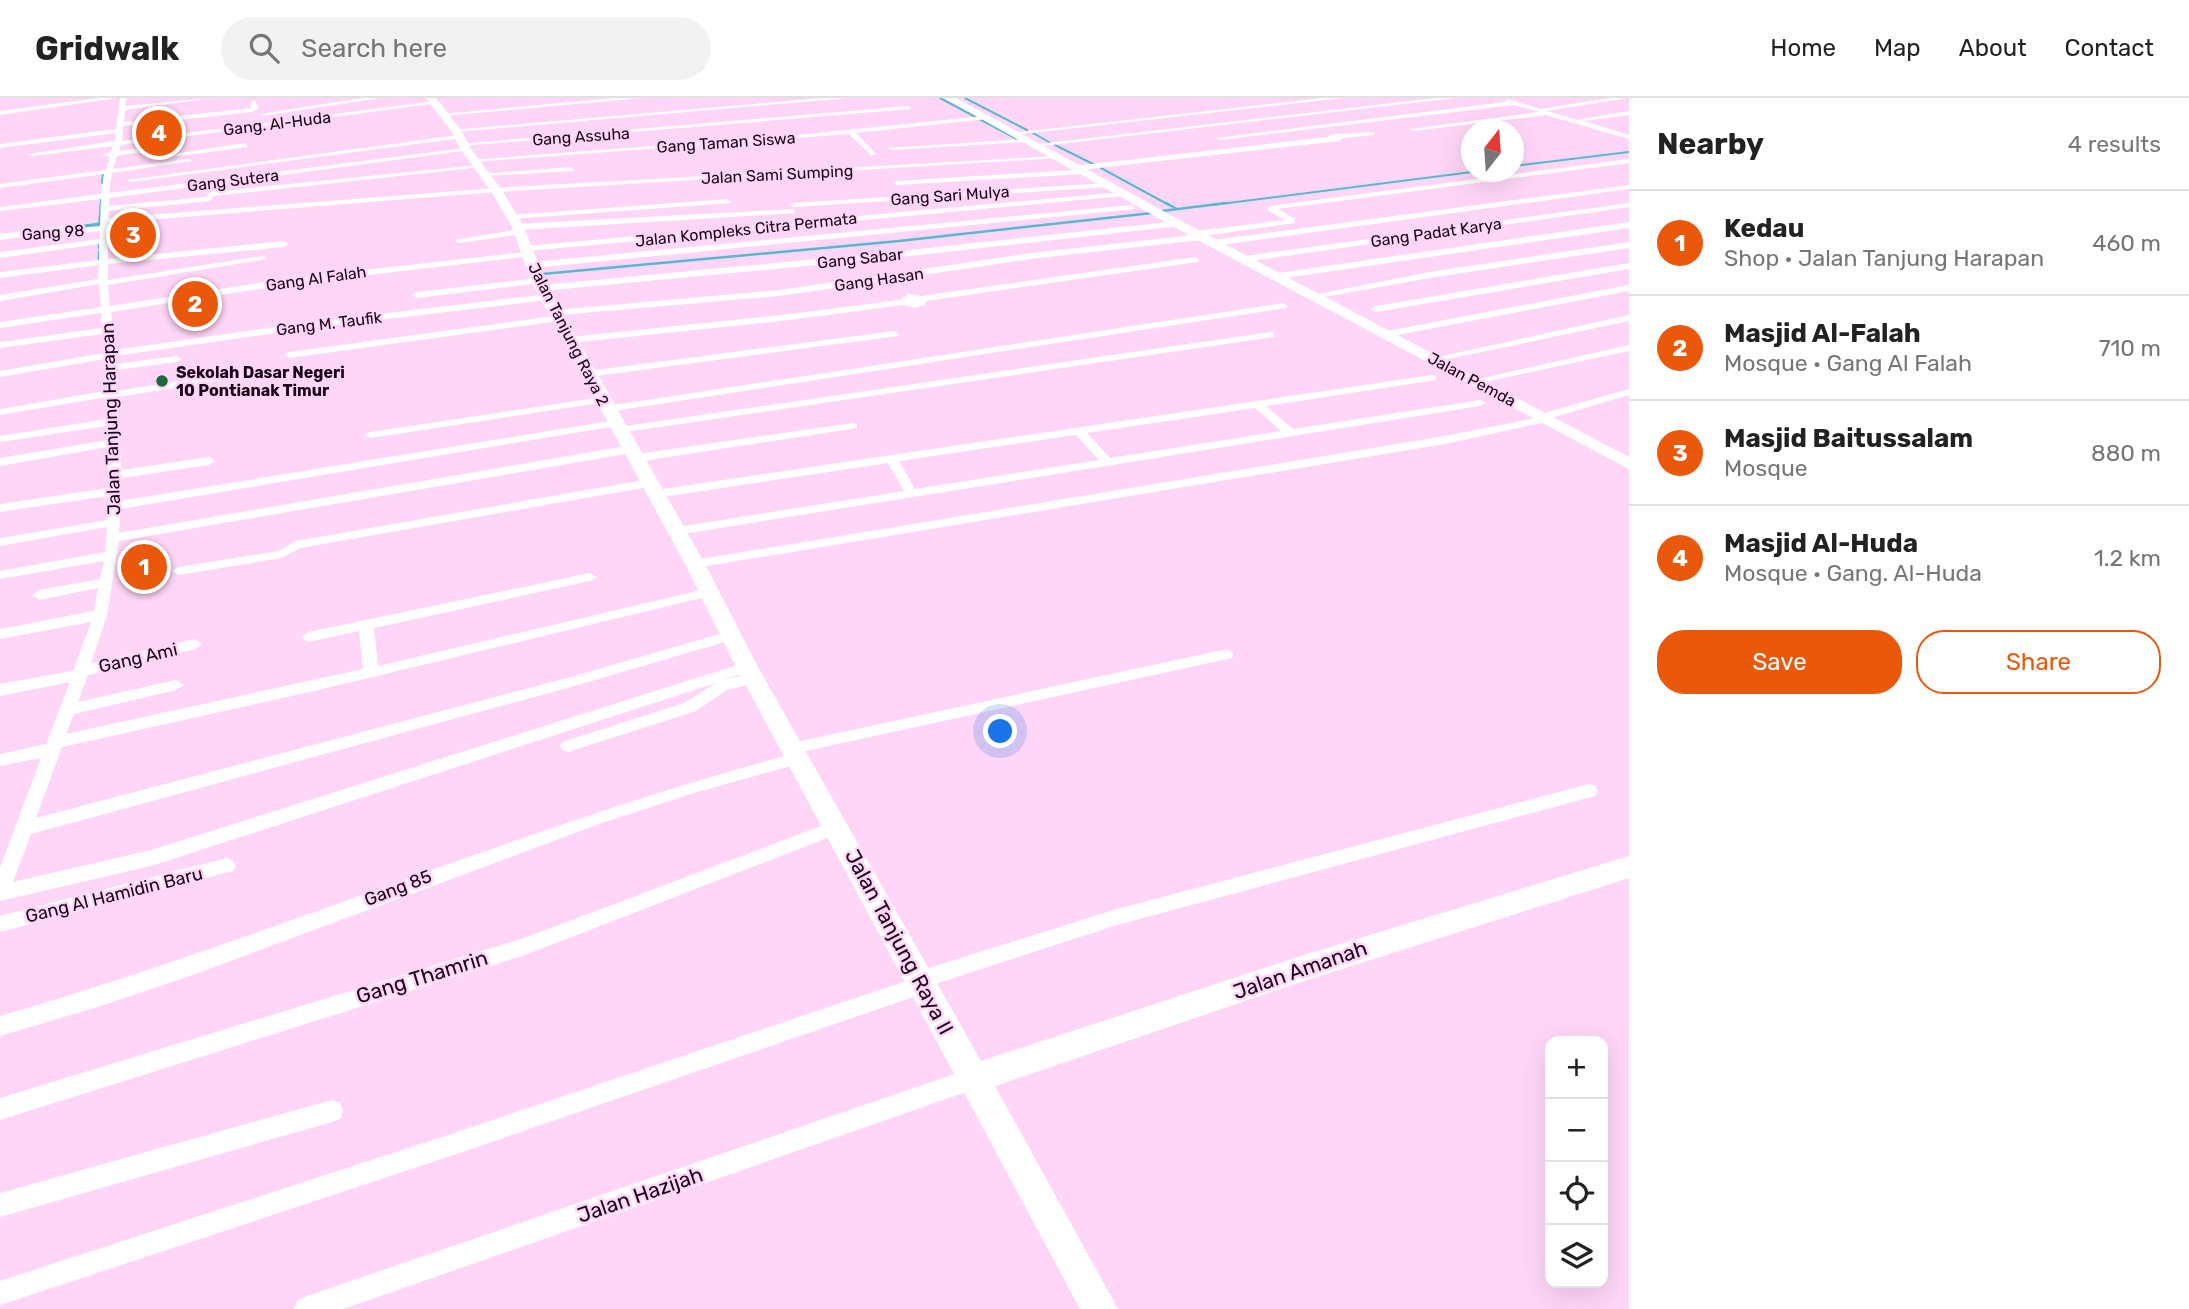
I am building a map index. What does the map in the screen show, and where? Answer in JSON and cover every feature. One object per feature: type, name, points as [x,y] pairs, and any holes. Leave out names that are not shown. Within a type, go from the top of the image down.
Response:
[{"type":"street","points":[[0,113],[114,98]]},
{"type":"street","points":[[0,146],[120,121],[209,98]]},
{"type":"street","points":[[263,114],[377,98]]},
{"type":"street","points":[[105,209],[210,198],[210,194],[456,133],[788,100],[845,98]]},
{"type":"street","points":[[948,98],[1199,236]]},
{"type":"street","points":[[1014,133],[1340,98]]},
{"type":"street","points":[[892,148],[1030,143],[1453,98]]},
{"type":"street","points":[[1413,129],[1544,112],[1624,98]]},
{"type":"street","points":[[1499,99],[1513,101],[1629,138]]},
{"type":"street","points":[[0,138],[257,100]]},
{"type":"street","points":[[1220,138],[1513,101]]},
{"type":"street","points":[[637,102],[640,116]]},
{"type":"street","points":[[131,180],[456,133],[637,102],[648,104]]},
{"type":"street","points":[[1278,105],[1302,115]]},
{"type":"street","points":[[40,108],[27,115],[120,121]]},
{"type":"street","name":"Gang Assuha","points":[[456,133],[909,108]]},
{"type":"street","points":[[1248,108],[1272,119]]},
{"type":"street","points":[[1574,121],[1629,113]]},
{"type":"street","points":[[926,116],[979,117]]},
{"type":"street","name":"Gang Taman Siswa","points":[[456,133],[851,132],[979,117]]},
{"type":"street","points":[[1283,118],[1327,138]]},
{"type":"street","points":[[55,146],[120,121]]},
{"type":"street","points":[[32,154],[120,121]]},
{"type":"street","name":"Gang. Al-Huda","points":[[120,121],[456,133]]},
{"type":"street","name":"Jalan Tanjung Harapan","points":[[0,893],[5,865],[25,828],[81,673],[100,615],[112,555],[116,491],[111,422],[111,359],[106,309],[106,195],[102,185],[113,154],[120,121]]},
{"type":"street","points":[[1605,130],[1629,127]]},
{"type":"street","points":[[851,132],[872,155]]},
{"type":"street","points":[[374,185],[456,133],[571,169]]},
{"type":"street","name":"Gang Sutera","points":[[0,209],[106,195],[456,133]]},
{"type":"street","name":"Jalan Tanjung Raya 2","points":[[456,133],[505,196],[543,289],[702,577]]},
{"type":"street","points":[[897,183],[1080,170],[1373,134]]},
{"type":"street","points":[[241,158],[376,138]]},
{"type":"street","points":[[0,186],[246,145]]},
{"type":"street","points":[[101,155],[169,148]]},
{"type":"street","points":[[66,159],[78,158]]},
{"type":"street","name":"Jalan Sami Sumping","points":[[105,253],[505,196],[1057,158]]},
{"type":"street","points":[[0,179],[109,166],[188,161]]},
{"type":"street","points":[[1292,221],[1270,208],[1629,161]]},
{"type":"street","points":[[1595,182],[1629,177]]},
{"type":"street","points":[[1457,184],[1476,192]]},
{"type":"street","name":"Gang Sari Mulya","points":[[517,225],[1106,185]]},
{"type":"street","points":[[1361,213],[1574,185]]},
{"type":"street","points":[[1213,243],[1629,187]]},
{"type":"street","name":"Jalan Kompleks Citra Permata","points":[[529,256],[753,228],[1124,194]]},
{"type":"street","points":[[459,240],[517,225],[728,201]]},
{"type":"street","name":"Gang Padat Karya","points":[[1244,259],[1629,205]]},
{"type":"street","points":[[529,256],[762,243],[1132,207]]},
{"type":"street","name":"Gang Hasan","points":[[289,355],[558,316],[779,293],[1306,220]]},
{"type":"street","name":"Gang Sabar","points":[[543,289],[1177,224]]},
{"type":"street","points":[[1278,276],[1629,225]]},
{"type":"street","points":[[753,228],[764,240],[762,243]]},
{"type":"street","name":"Gang 98","points":[[0,237],[60,229],[105,253]]},
{"type":"street","name":"Jalan Pemda","points":[[1199,236],[1629,464]]},
{"type":"street","points":[[0,283],[153,238]]},
{"type":"street","points":[[55,257],[284,244]]},
{"type":"street","points":[[1313,296],[1435,274],[1629,245]]},
{"type":"street","points":[[3,310],[105,253]]},
{"type":"street","points":[[0,255],[105,253],[263,259]]},
{"type":"street","points":[[0,275],[105,253],[263,270]]},
{"type":"street","name":"Gang Al Falah","points":[[3,310],[106,309],[319,277],[529,256]]},
{"type":"street","points":[[570,341],[902,302],[914,305],[922,303],[921,299],[1195,260]]},
{"type":"street","points":[[1376,309],[1629,266]]},
{"type":"street","points":[[1387,334],[1629,288]]},
{"type":"street","points":[[417,295],[543,289]]},
{"type":"street","name":"Gang M. Taufik","points":[[111,359],[543,289]]},
{"type":"street","points":[[370,435],[605,404],[1283,306]]},
{"type":"street","points":[[1434,359],[1629,318]]},
{"type":"street","points":[[0,345],[108,330]]},
{"type":"street","points":[[588,374],[894,334]]},
{"type":"street","points":[[116,506],[618,427],[1270,335]]},
{"type":"street","points":[[1475,381],[1629,348]]},
{"type":"street","points":[[0,374],[111,359],[176,359]]},
{"type":"street","points":[[0,412],[267,370]]},
{"type":"street","points":[[179,571],[282,554],[296,545],[653,488],[892,459],[1432,378]]},
{"type":"street","points":[[0,760],[370,672],[702,577],[1417,444],[1543,418],[1629,392]]},
{"type":"street","points":[[676,531],[1480,403]]},
{"type":"street","points":[[1257,404],[1290,433]]},
{"type":"street","points":[[0,439],[111,422]]},
{"type":"street","points":[[114,538],[635,453],[853,426]]},
{"type":"street","points":[[1079,431],[1107,462]]},
{"type":"street","points":[[0,462],[113,443]]},
{"type":"street","points":[[892,459],[911,493]]},
{"type":"street","points":[[115,475],[209,461]]},
{"type":"street","points":[[0,508],[116,491]]},
{"type":"street","points":[[0,542],[115,522]]},
{"type":"street","points":[[0,575],[112,555]]},
{"type":"street","points":[[308,637],[590,577]]},
{"type":"street","name":"Jalan Tanjung Raya II","points":[[702,577],[730,636],[1100,1309]]},
{"type":"street","points":[[39,595],[106,582]]},
{"type":"street","points":[[0,634],[100,615]]},
{"type":"street","points":[[366,624],[370,672]]},
{"type":"street","points":[[25,828],[571,682],[730,636]]},
{"type":"street","name":"Gang Ami","points":[[0,690],[195,645]]},
{"type":"street","name":"Gang 85","points":[[0,1026],[96,1000],[192,968],[576,823],[796,753],[1227,654]]},
{"type":"street","points":[[568,746],[691,707],[722,686],[751,673]]},
{"type":"street","points":[[0,893],[151,858],[751,673]]},
{"type":"street","points":[[67,710],[176,685]]},
{"type":"street","points":[[0,1293],[534,1117],[1117,917],[1589,791]]},
{"type":"street","name":"Gang Thamrin","points":[[0,1109],[525,946],[837,827]]},
{"type":"street","name":"Gang Al Hamidin Baru","points":[[0,924],[227,866]]},
{"type":"street","name":"Jalan Amanah","points":[[972,1079],[1304,968],[1629,867]]},
{"type":"street","name":"Jalan Hazijah","points":[[307,1309],[972,1079]]},
{"type":"street","points":[[0,1205],[332,1111]]},
{"type":"waterway","points":[[940,98],[1017,139]]},
{"type":"waterway","points":[[965,98],[1027,130]]},
{"type":"waterway","points":[[1033,133],[1049,142]]},
{"type":"waterway","points":[[1055,145],[1095,165]]},
{"type":"waterway","points":[[1524,165],[1629,152]]},
{"type":"waterway","points":[[1101,168],[1169,205]]},
{"type":"waterway","points":[[102,183],[103,173]]},
{"type":"waterway","points":[[1212,205],[1461,173]]},
{"type":"waterway","points":[[101,198],[101,203]]},
{"type":"waterway","points":[[99,227],[101,203]]},
{"type":"waterway","points":[[1166,203],[1177,209]]},
{"type":"waterway","points":[[1162,211],[1226,203]]},
{"type":"waterway","points":[[542,274],[899,241],[1152,213]]},
{"type":"waterway","points":[[44,230],[119,222]]},
{"type":"waterway","points":[[99,252],[99,260]]},
{"type":"place","name":"Masjid Al-Huda","points":[[159,133]]},
{"type":"place","name":"Masjid Baitussalam","points":[[133,235]]},
{"type":"place","name":"Masjid Al-Falah","points":[[195,304]]},
{"type":"place","name":"Sekolah Dasar Negeri 10 Pontianak Timur","points":[[162,381]]},
{"type":"place","name":"Kedau","points":[[144,567]]}]
